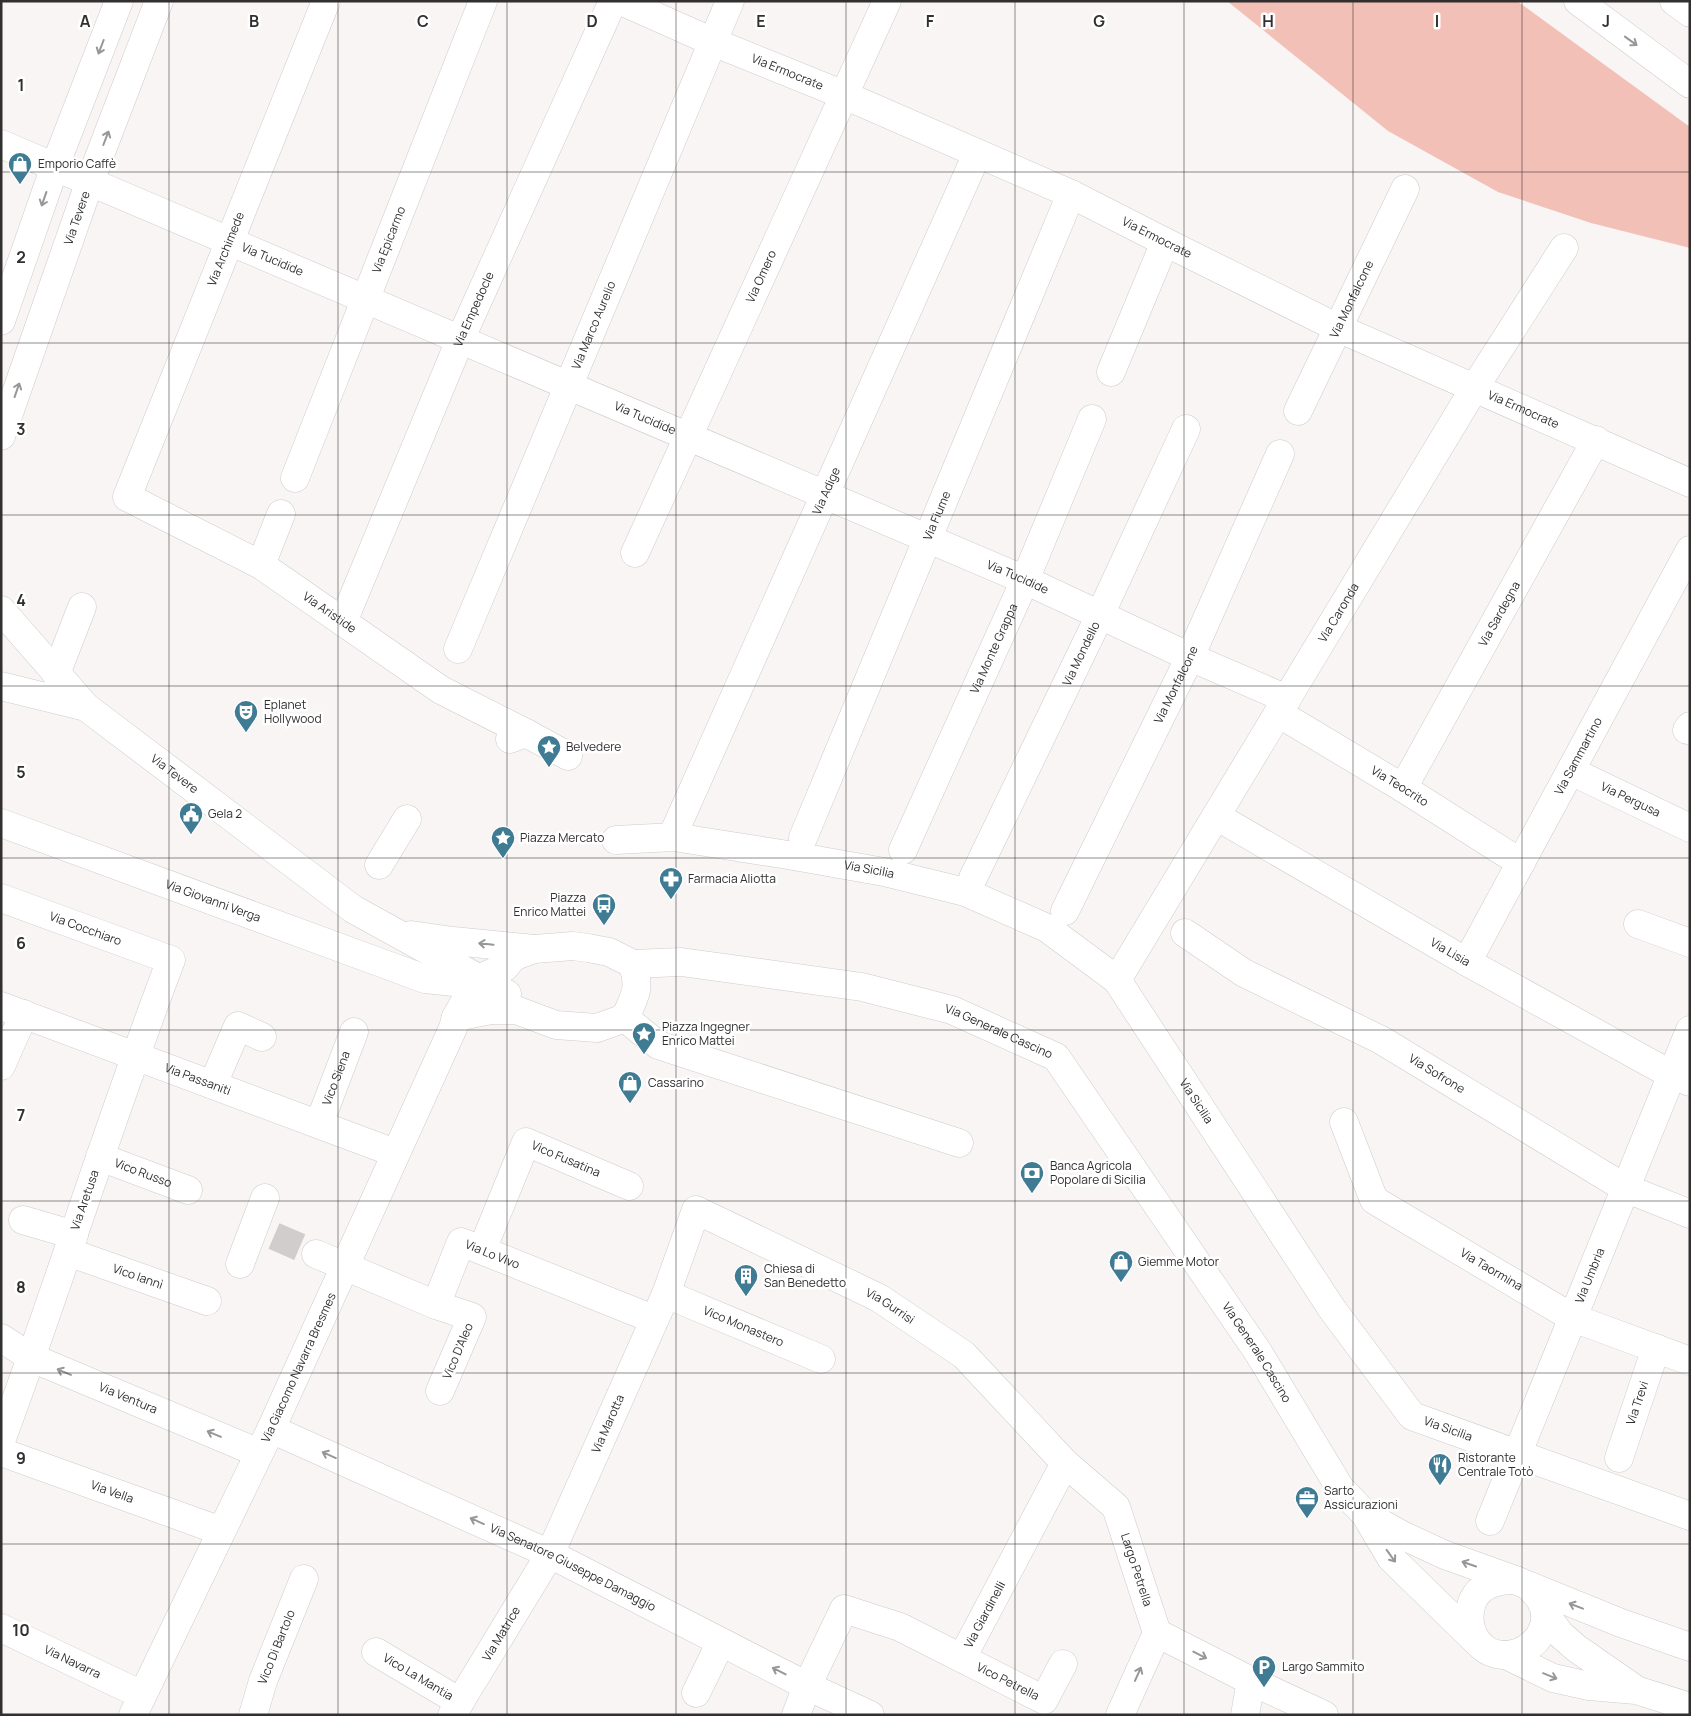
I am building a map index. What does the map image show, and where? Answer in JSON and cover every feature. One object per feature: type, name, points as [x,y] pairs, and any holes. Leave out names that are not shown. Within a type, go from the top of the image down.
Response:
[{"type":"street","points":[[1,321],[55,166],[119,1]]},
{"type":"street","name":"Via Tevere","points":[[1,436],[90,181],[159,1]]},
{"type":"street","name":"Via Archimede","points":[[127,497],[326,1]]},
{"type":"street","name":"Via Epicarmo","points":[[295,478],[483,1]]},
{"type":"street","name":"Via Empedocle","points":[[343,622],[460,340],[613,1]]},
{"type":"street","name":"Via Ermocrate","points":[[621,1],[1072,194],[1338,328],[1476,387],[1690,483]]},
{"type":"street","name":"Via Marco Aurelio","points":[[458,649],[730,1]]},
{"type":"street","name":"Via Omero","points":[[635,553],[887,1]]},
{"type":"street","points":[[1578,1],[1690,84]]},
{"type":"street","points":[[1674,1],[1690,13]]},
{"type":"street","name":"Via Tucidide","points":[[1,144],[1025,580],[1190,657],[1283,706]]},
{"type":"street","name":"Via Adige","points":[[676,828],[977,154]]},
{"type":"street","name":"Via Monfalcone","points":[[1298,411],[1405,189]]},
{"type":"street","name":"Via Fiume","points":[[803,838],[1072,194]]},
{"type":"street","points":[[1111,372],[1165,242]]},
{"type":"street","name":"Via Caronda","points":[[1117,980],[1476,387],[1564,248]]},
{"type":"street","name":"Via Monte Grappa","points":[[903,850],[1025,580],[1092,419]]},
{"type":"street","name":"Via Mondello","points":[[973,878],[1100,614],[1186,429]]},
{"type":"street","name":"Via Sardegna","points":[[1402,788],[1596,440]]},
{"type":"street","name":"Via Monfalcone","points":[[1065,911],[1190,657],[1280,454]]},
{"type":"street","name":"Via Aristide","points":[[127,497],[260,565],[441,690],[518,736],[568,756]]},
{"type":"street","points":[[260,565],[281,514]]},
{"type":"street","name":"Via Sammartino","points":[[1467,962],[1690,550]]},
{"type":"street","points":[[56,674],[82,607]]},
{"type":"street","name":"Via Tevere","points":[[1,610],[86,707],[353,910],[393,932],[429,966]]},
{"type":"street","points":[[1,686],[86,707]]},
{"type":"street","name":"Via Teocrito","points":[[1283,706],[1402,788],[1521,863]]},
{"type":"street","name":"Via Pergusa","points":[[1571,771],[1690,828]]},
{"type":"street","name":"Via Lisia","points":[[1216,816],[1467,962],[1681,1078]]},
{"type":"street","points":[[379,865],[408,819]]},
{"type":"street","name":"Via Giovanni Verga","points":[[1,823],[429,966]]},
{"type":"street","name":"Via Sicilia","points":[[616,840],[683,838],[884,872],[965,892],[1047,928],[1117,980],[1332,1309],[1412,1416],[1690,1516]]},
{"type":"street","name":"Via Cocchiaro","points":[[1,898],[171,960]]},
{"type":"street","points":[[1638,924],[1690,943]]},
{"type":"street","points":[[393,932],[453,941],[534,949],[573,946],[609,952],[633,964],[638,981],[637,992],[625,1018],[597,1028],[556,1025],[512,1002],[478,979]]},
{"type":"street","name":"Via Sofrone","points":[[1184,933],[1244,973],[1381,1040],[1625,1188],[1690,1214]]},
{"type":"street","points":[[429,966],[454,982],[478,979],[505,967],[513,957],[534,949]]},
{"type":"street","name":"Via Aretusa","points":[[1,1441],[32,1358],[134,1055],[171,960]]},
{"type":"street","name":"Via Generale Cascino","points":[[633,964],[681,962],[862,987],[885,992],[952,1010],[1056,1057],[1258,1352],[1340,1488],[1365,1514]]},
{"type":"street","points":[[505,967],[512,1002]]},
{"type":"street","name":"Via Giacomo Navarra Bresmes","points":[[138,1705],[271,1429],[453,1028],[456,1017],[478,979]]},
{"type":"street","points":[[456,1017],[491,1010],[512,1002]]},
{"type":"street","points":[[1,1066],[12,1010]]},
{"type":"street","name":"Via Passaniti","points":[[12,1010],[395,1153]]},
{"type":"street","points":[[625,1018],[658,1044],[959,1143]]},
{"type":"street","points":[[213,1084],[238,1026],[262,1037]]},
{"type":"street","name":"Via Umbria","points":[[1490,1521],[1625,1188],[1681,1078],[1690,1030]]},
{"type":"street","name":"Vico Siena","points":[[318,1124],[354,1032]]},
{"type":"street","name":"Via Taormina","points":[[1344,1122],[1374,1200],[1573,1318],[1690,1360]]},
{"type":"street","name":"Vico Fusatina","points":[[482,1250],[526,1142],[629,1186]]},
{"type":"street","name":"Vico Russo","points":[[100,1157],[188,1190]]},
{"type":"street","points":[[240,1264],[264,1232],[265,1198]]},
{"type":"street","name":"Via Gurrisi","points":[[666,1294],[696,1210],[879,1298],[964,1355],[1065,1463],[1116,1507]]},
{"type":"street","name":"Vico Iannì","points":[[23,1220],[71,1244],[207,1301]]},
{"type":"street","name":"Via Lo Vivo","points":[[436,1305],[461,1242],[654,1319]]},
{"type":"street","points":[[316,1254],[436,1305]]},
{"type":"street","name":"Via Marotta","points":[[550,1554],[666,1294]]},
{"type":"street","name":"Vico Monastero","points":[[666,1294],[821,1359]]},
{"type":"street","name":"Vico D'Aleo","points":[[436,1305],[472,1317],[440,1391]]},
{"type":"street","name":"Via Ventura","points":[[1,1338],[32,1358],[259,1453]]},
{"type":"street","name":"Via Trevi","points":[[1620,1458],[1656,1348]]},
{"type":"street","name":"Via Senatore Giuseppe Damaggio","points":[[271,1429],[550,1554],[807,1686],[870,1715]]},
{"type":"street","name":"Via Vella","points":[[1,1452],[221,1531]]},
{"type":"street","name":"Via Giardinelli","points":[[807,1686],[844,1609],[900,1627],[962,1658],[1065,1463]]},
{"type":"street","name":"Largo Petrella","points":[[1116,1507],[1156,1633]]},
{"type":"street","points":[[1365,1514],[1402,1535],[1444,1555],[1621,1624],[1690,1647]]},
{"type":"street","points":[[1365,1514],[1391,1558],[1477,1642],[1490,1652],[1506,1656],[1553,1678],[1589,1686],[1636,1690],[1690,1707]]},
{"type":"street","name":"Via Matrice","points":[[456,1708],[550,1554]]},
{"type":"street","name":"Vico Di Bartolo","points":[[253,1715],[264,1681],[304,1580]]},
{"type":"street","points":[[1477,1642],[1470,1628],[1469,1613],[1474,1598],[1485,1586],[1500,1580],[1522,1584],[1540,1599],[1552,1624],[1576,1648],[1636,1690]]},
{"type":"street","points":[[1552,1624],[1581,1628],[1621,1624]]},
{"type":"street","points":[[1506,1656],[1521,1652],[1534,1643],[1552,1624]]},
{"type":"street","name":"Via Navarra","points":[[1,1628],[138,1705]]},
{"type":"street","points":[[1120,1715],[1156,1633],[1324,1715]]},
{"type":"street","points":[[696,1693],[721,1642]]},
{"type":"street","name":"Vico La Mantia","points":[[376,1652],[456,1708]]},
{"type":"street","name":"Vico Petrella","points":[[962,1658],[1044,1700],[1063,1664]]},
{"type":"street","points":[[1245,1715],[1251,1681]]},
{"type":"street","points":[[796,1715],[807,1686]]},
{"type":"shaded area","points":[[1227,1],[1517,1],[1690,127],[1690,248],[1591,223],[1498,192],[1388,131]]},
{"type":"tunnel","points":[[274,1236],[316,1254]]},
{"type":"place","name":"Emporio Caffè","points":[[20,185]]},
{"type":"place","name":"Eplanet Hollywood","points":[[246,733]]},
{"type":"place","name":"Belvedere","points":[[549,768]]},
{"type":"place","name":"Gela 2","points":[[191,835]]},
{"type":"place","name":"Piazza Mercato","points":[[503,859]]},
{"type":"place","name":"Farmacia Aliotta","points":[[671,900]]},
{"type":"place","name":"Piazza Enrico Mattei","points":[[604,926]]},
{"type":"place","name":"Piazza Ingegner Enrico Mattei","points":[[644,1055]]},
{"type":"place","name":"Cassarino","points":[[630,1104]]},
{"type":"place","name":"Banca Agricola Popolare di Sicilia","points":[[1032,1194]]},
{"type":"place","name":"Giemme Motor","points":[[1121,1283]]},
{"type":"place","name":"Chiesa di San Benedetto","points":[[746,1297]]},
{"type":"place","name":"Ristorante Centrale Totò","points":[[1440,1486]]},
{"type":"place","name":"Sarto Assicurazioni","points":[[1307,1519]]},
{"type":"place","name":"Largo Sammito","points":[[1264,1688]]}]
